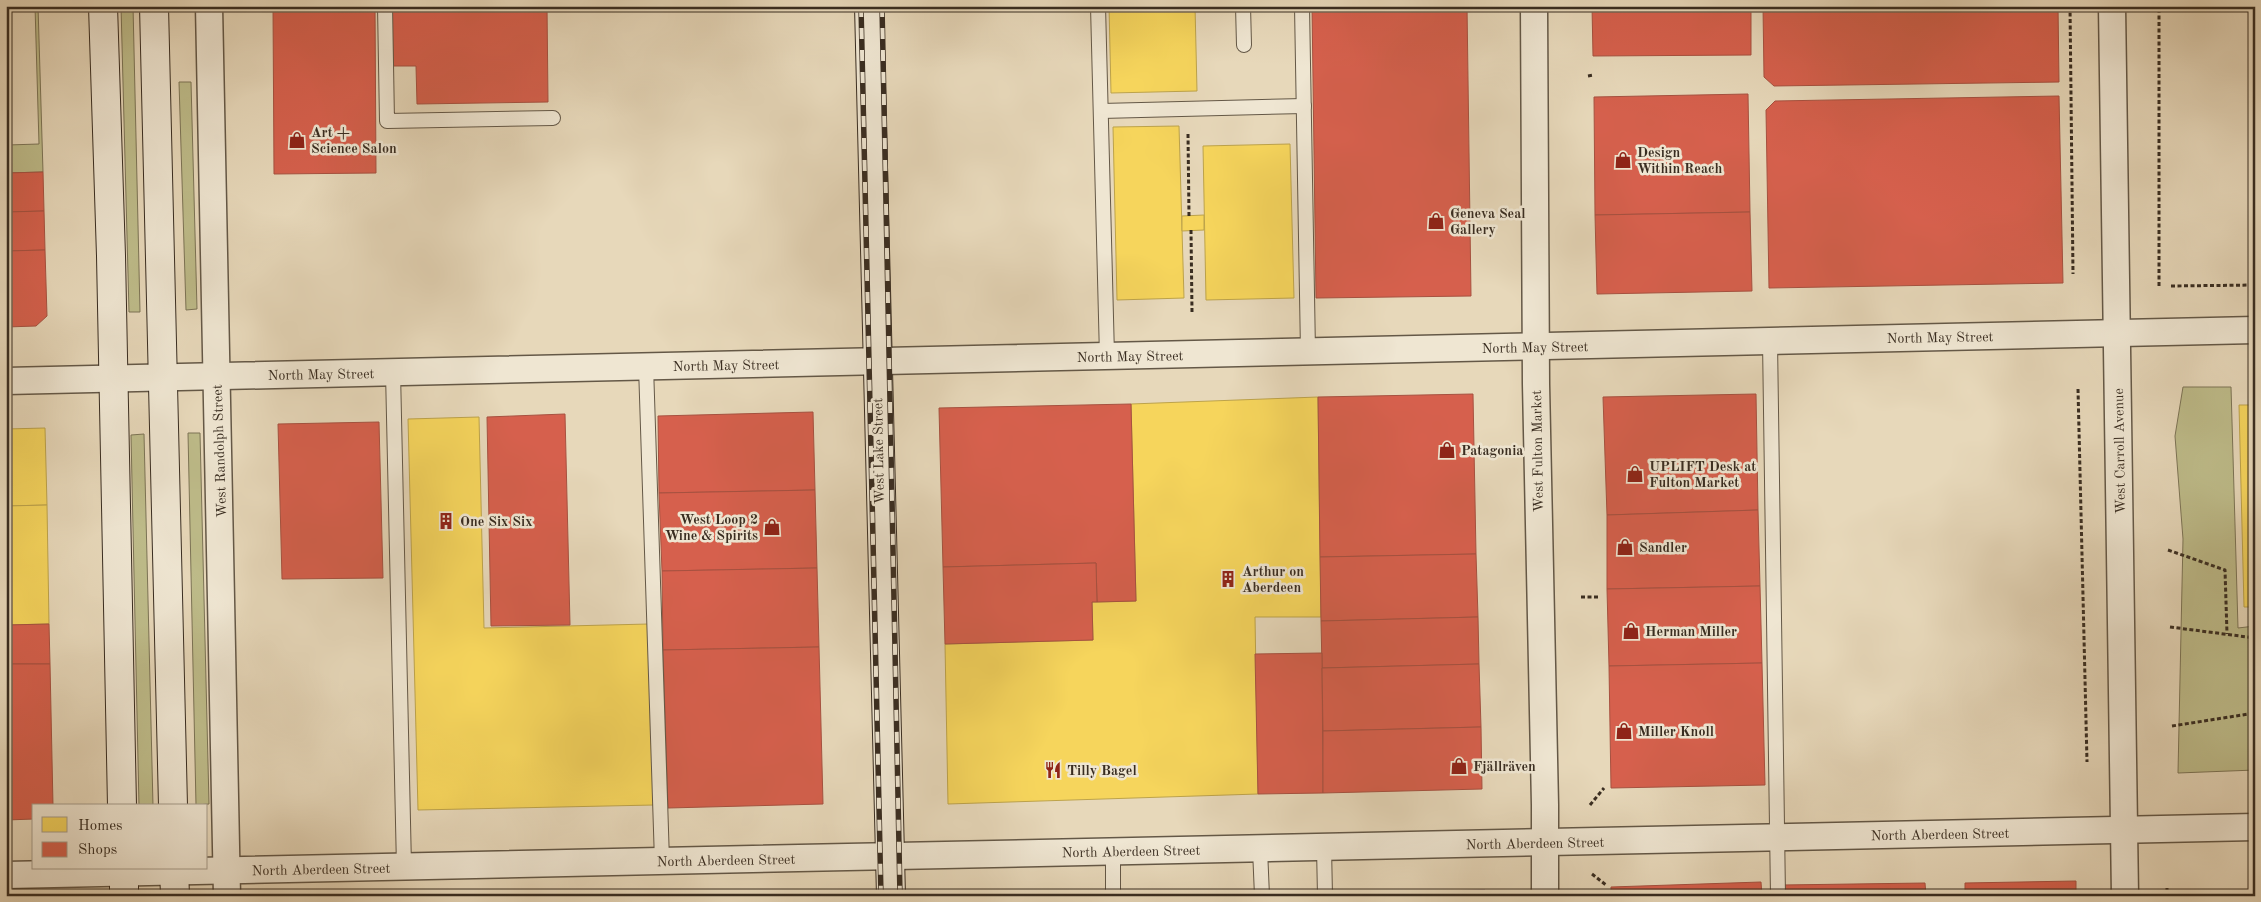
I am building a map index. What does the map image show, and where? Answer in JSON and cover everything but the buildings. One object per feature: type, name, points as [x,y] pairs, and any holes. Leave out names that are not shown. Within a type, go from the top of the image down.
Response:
[{"type":"main road","points":[[103,6],[111,264],[122,804]]},
{"type":"main road","points":[[154,6],[172,804]]},
{"type":"main road","name":"West Lake Street","points":[[869,6],[890,896]]},
{"type":"street","name":"West Randolph Street","points":[[209,6],[227,883]]},
{"type":"street","name":"West Fulton Market","points":[[1534,6],[1536,346],[1545,896]]},
{"type":"street","name":"West Carroll Avenue","points":[[2112,6],[2125,896]]},
{"type":"street","name":"North May Street","points":[[6,381],[2255,330]]},
{"type":"street","name":"North Aberdeen Street","points":[[6,875],[124,879],[174,878],[227,883],[404,867],[2255,827]]},
{"type":"lane","points":[[385,6],[387,121],[553,118]]},
{"type":"lane","points":[[1098,6],[1107,356]]},
{"type":"lane","points":[[1243,6],[1244,45]]},
{"type":"lane","points":[[1302,6],[1308,352]]},
{"type":"lane","points":[[1101,111],[1304,106]]},
{"type":"lane","points":[[1770,342],[1778,896]]},
{"type":"lane","points":[[646,366],[662,861]]},
{"type":"lane","points":[[393,372],[404,867]]},
{"type":"lane","points":[[1324,847],[1325,896]]},
{"type":"lane","points":[[1260,848],[1262,896]]},
{"type":"lane","points":[[1113,852],[1113,896]]},
{"type":"path","points":[[2070,6],[2073,274]]},
{"type":"path","points":[[2159,6],[2159,286]]},
{"type":"path","points":[[1588,76],[1594,75]]},
{"type":"path","points":[[1188,109],[1189,216]]},
{"type":"path","points":[[1191,230],[1192,312]]},
{"type":"path","points":[[2171,286],[2255,284]]},
{"type":"path","points":[[2078,389],[2087,762]]},
{"type":"path","points":[[2168,550],[2225,570],[2227,634]]},
{"type":"path","points":[[1581,597],[1599,597]]},
{"type":"path","points":[[2170,627],[2255,638]]},
{"type":"path","points":[[2172,726],[2255,714]]},
{"type":"path","points":[[1590,804],[1604,788]]},
{"type":"path","points":[[1592,874],[1606,885]]},
{"type":"path","points":[[2167,888],[2167,896]]},
{"type":"shaded area","points":[[35,6],[38,6],[43,172],[6,173],[7,145],[39,144]]},
{"type":"shaded area","points":[[121,6],[133,6],[140,312],[129,312]]},
{"type":"shaded area","points":[[179,82],[191,82],[197,309],[186,310]]},
{"type":"shaded area","points":[[2183,387],[2231,387],[2238,628],[2255,626],[2255,770],[2178,773],[2183,539],[2175,436]]},
{"type":"shaded area","points":[[188,433],[200,433],[209,804],[196,804]]},
{"type":"shaded area","points":[[144,434],[153,804],[139,804],[131,435]]},
{"type":"railway","points":[[861,6],[881,896]]},
{"type":"railway","points":[[882,6],[900,896]]},
{"type":"place","name":"Art + Science Salon","points":[[297,140]]},
{"type":"place","name":"Design Within Reach","points":[[1623,160]]},
{"type":"place","name":"Geneva Seal Gallery","points":[[1436,221]]},
{"type":"place","name":"Patagonia","points":[[1447,450]]},
{"type":"place","name":"UPLIFT Desk at Fulton Market","points":[[1635,474]]},
{"type":"place","name":"One Six Six","points":[[446,521]]},
{"type":"place","name":"West Loop 2 Wine & Spirits","points":[[772,527]]},
{"type":"place","name":"Sandler","points":[[1625,547]]},
{"type":"place","name":"Arthur on Aberdeen","points":[[1228,579]]},
{"type":"place","name":"Herman Miller","points":[[1631,631]]},
{"type":"place","name":"Miller Knoll","points":[[1624,731]]},
{"type":"place","name":"Fjällräven","points":[[1459,766]]},
{"type":"place","name":"Tilly Bagel","points":[[1053,770]]}]
